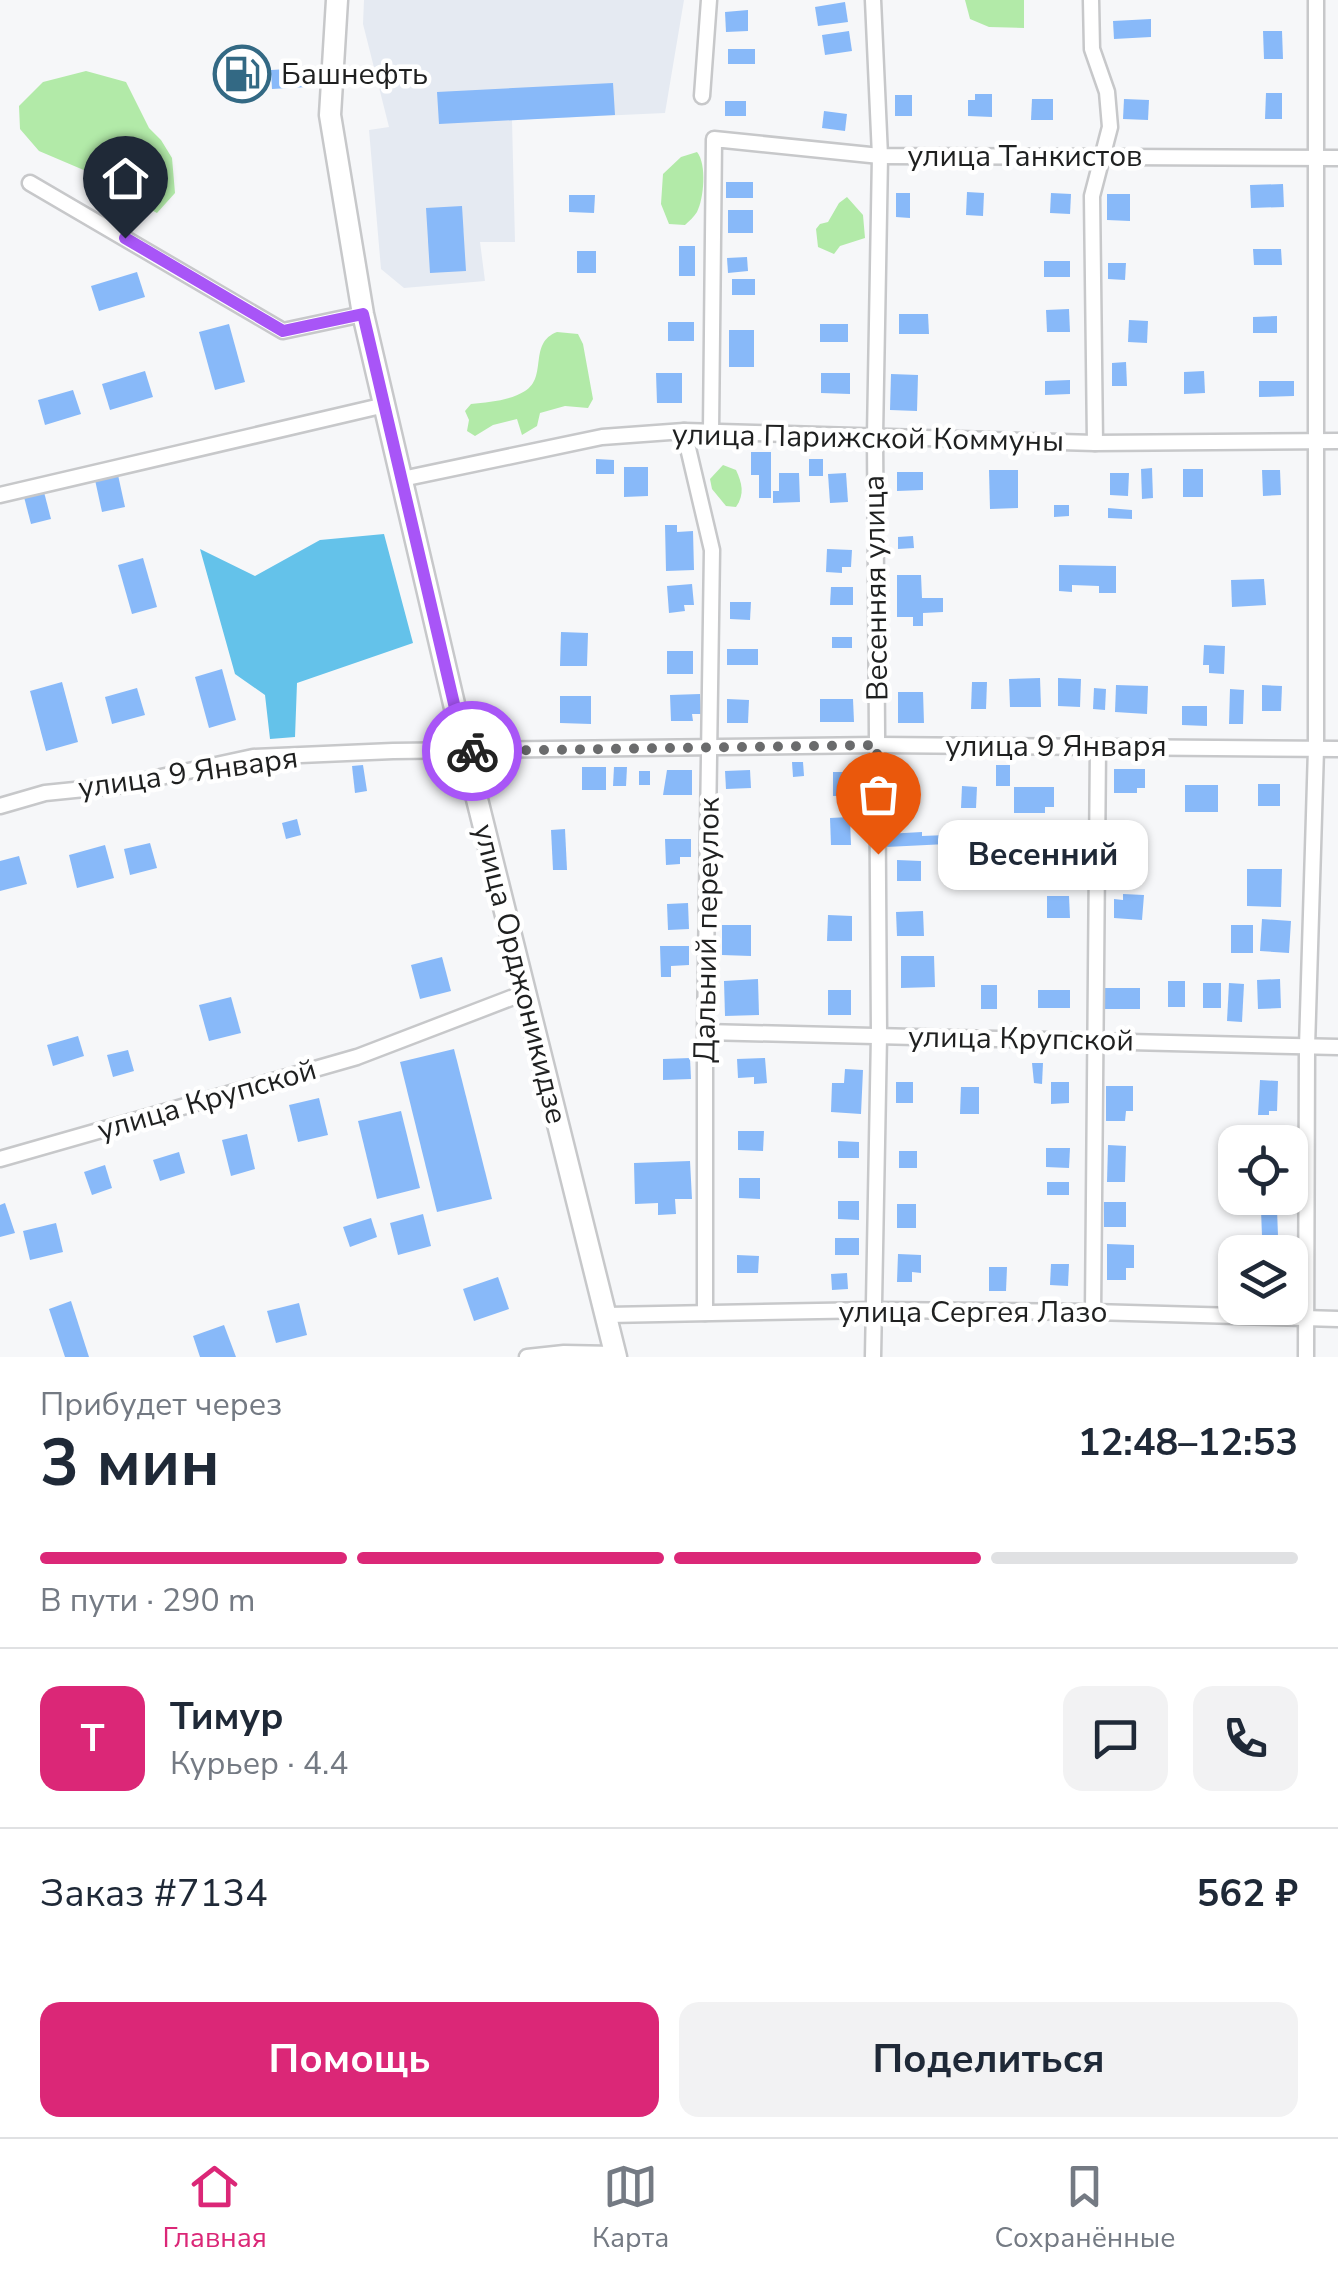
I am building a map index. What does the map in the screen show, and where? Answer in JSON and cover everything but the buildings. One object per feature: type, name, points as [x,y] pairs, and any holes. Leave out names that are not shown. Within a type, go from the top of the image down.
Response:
[{"type":"main road","name":"улица Орджоникидзе","points":[[337,0],[330,115],[363,314],[465,751],[616,1355]]},
{"type":"street","points":[[702,96],[709,0]]},
{"type":"street","name":"Весенняя улица","points":[[873,0],[880,156],[874,436],[879,1035],[873,1357]]},
{"type":"street","points":[[1091,0],[1092,49],[1107,92],[1110,127],[1092,196],[1095,443]]},
{"type":"street","points":[[1306,1235],[1316,749],[1316,0]]},
{"type":"street","name":"улица Танкистов","points":[[711,431],[714,139],[880,156],[1338,158]]},
{"type":"street","points":[[30,183],[283,331],[363,314]]},
{"type":"street","points":[[0,495],[384,405]]},
{"type":"street","name":"улица Парижской Коммуны","points":[[402,479],[602,437],[684,431],[1095,443],[1338,442]]},
{"type":"street","name":"Дальний переулок","points":[[684,431],[712,550],[704,1032],[705,1313]]},
{"type":"street","name":"улица 9 Января","points":[[0,806],[45,793],[124,786],[253,757],[710,746],[1338,748]]},
{"type":"street","points":[[1094,1312],[1098,746]]},
{"type":"street","name":"улица Крупской","points":[[0,1159],[358,1056],[524,993]]},
{"type":"street","name":"улица Крупской","points":[[704,1032],[1338,1047]]},
{"type":"street","name":"улица Сергея Лазо","points":[[607,1315],[874,1310],[1218,1316]]},
{"type":"street","name":"улица Сергея Лазо","points":[[1308,1319],[1338,1319]]},
{"type":"street","points":[[1305,1325],[1306,1357]]},
{"type":"street","points":[[527,1357],[564,1353],[616,1355]]},
{"type":"shaded area","points":[[364,0],[684,0],[665,113],[512,120],[515,242],[480,242],[485,281],[404,288],[381,269],[369,130],[389,127],[363,24]]},
{"type":"green space","points":[[965,0],[1024,0],[1024,28],[989,27],[970,19]]},
{"type":"green space","points":[[86,71],[126,82],[149,128],[172,158],[175,193],[157,213],[138,203],[112,176],[86,171],[39,151],[20,129],[19,106],[43,82]]},
{"type":"green space","points":[[697,152],[703,190],[696,214],[685,225],[669,224],[661,204],[663,174],[681,157]]},
{"type":"green space","points":[[847,197],[863,215],[865,238],[840,246],[834,254],[818,247],[816,229],[828,222]]},
{"type":"green space","points":[[557,332],[578,334],[583,344],[593,399],[588,408],[565,406],[540,413],[537,426],[522,435],[517,419],[493,425],[475,436],[467,431],[469,420],[465,411],[471,404],[512,397],[532,385],[543,344]]},
{"type":"green space","points":[[723,465],[736,470],[740,479],[742,493],[736,507],[726,506],[712,489],[710,479]]},
{"type":"water","points":[[384,534],[413,643],[297,683],[295,737],[270,739],[265,695],[235,674],[200,549],[255,576],[320,540]]},
{"type":"way so far","points":[[472,751],[877,745],[878,854]]},
{"type":"place","name":"Башнефть","points":[[242,74]]},
{"type":"place","name":"Весенний","points":[[878,854]]},
{"type":"route","points":[[125,238],[283,331],[363,314],[465,751],[472,751]]}]
